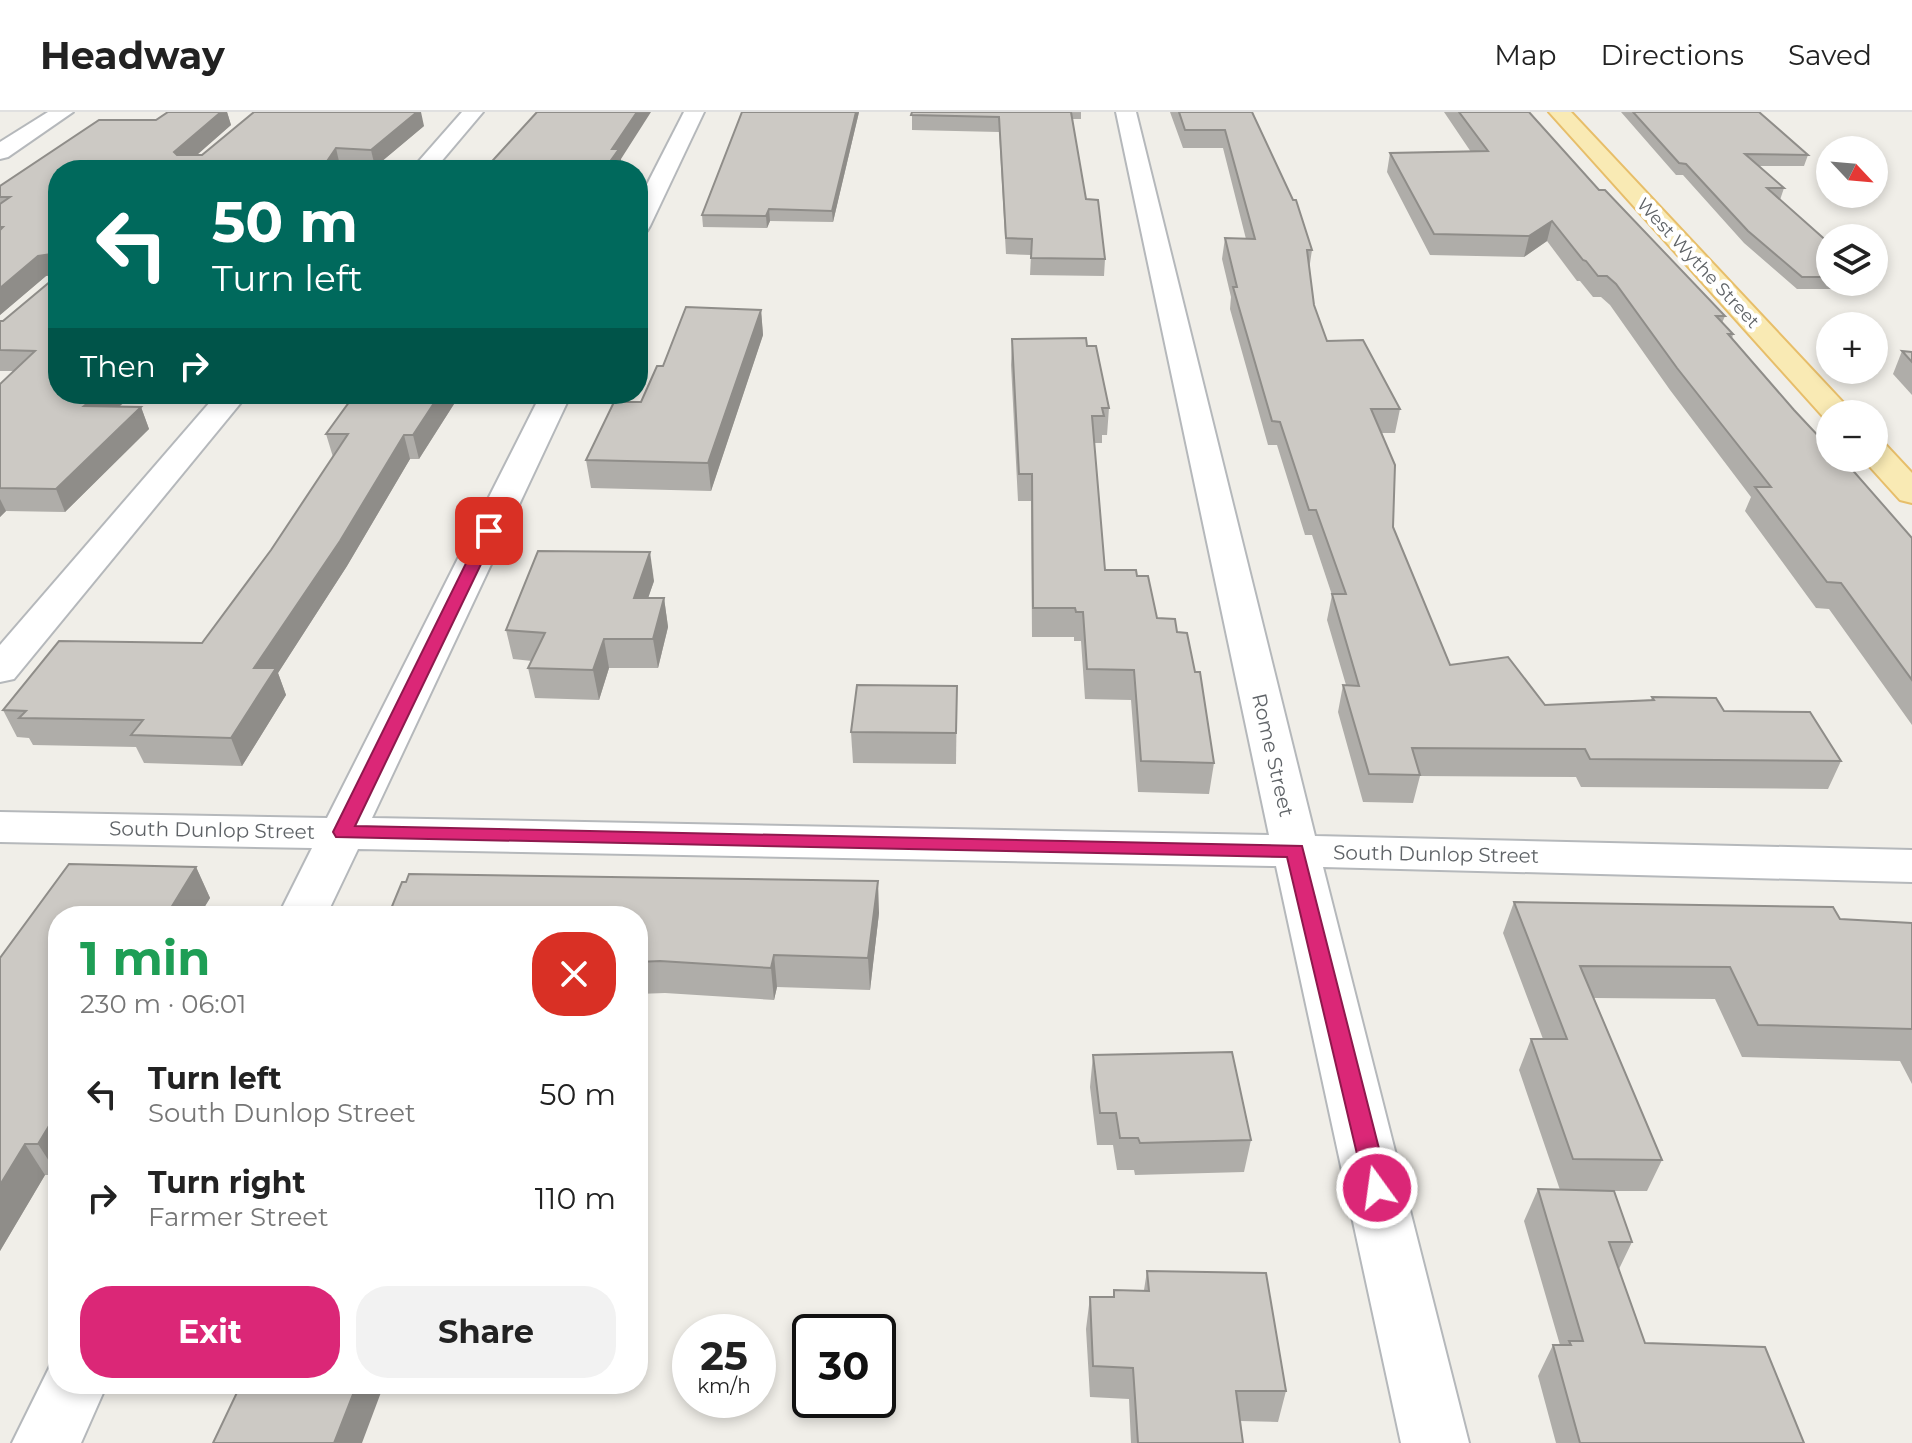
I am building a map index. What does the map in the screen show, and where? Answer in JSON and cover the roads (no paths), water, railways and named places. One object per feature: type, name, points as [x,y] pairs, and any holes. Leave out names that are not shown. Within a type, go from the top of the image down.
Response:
[{"type":"main road","name":"West Wythe Street","points":[[1559,112],[1825,400]]},
{"type":"main road","points":[[1888,467],[1912,493]]},
{"type":"street","points":[[0,152],[63,112]]},
{"type":"street","points":[[431,160],[473,112]]},
{"type":"street","points":[[648,206],[694,112]]},
{"type":"street","name":"Rome Street","points":[[1126,112],[1435,1443]]},
{"type":"street","points":[[0,670],[225,404]]},
{"type":"street","points":[[307,906],[551,404]]},
{"type":"street","name":"South Dunlop Street","points":[[0,827],[1296,851],[1912,866]]},
{"type":"street","points":[[46,1443],[70,1394]]}]
